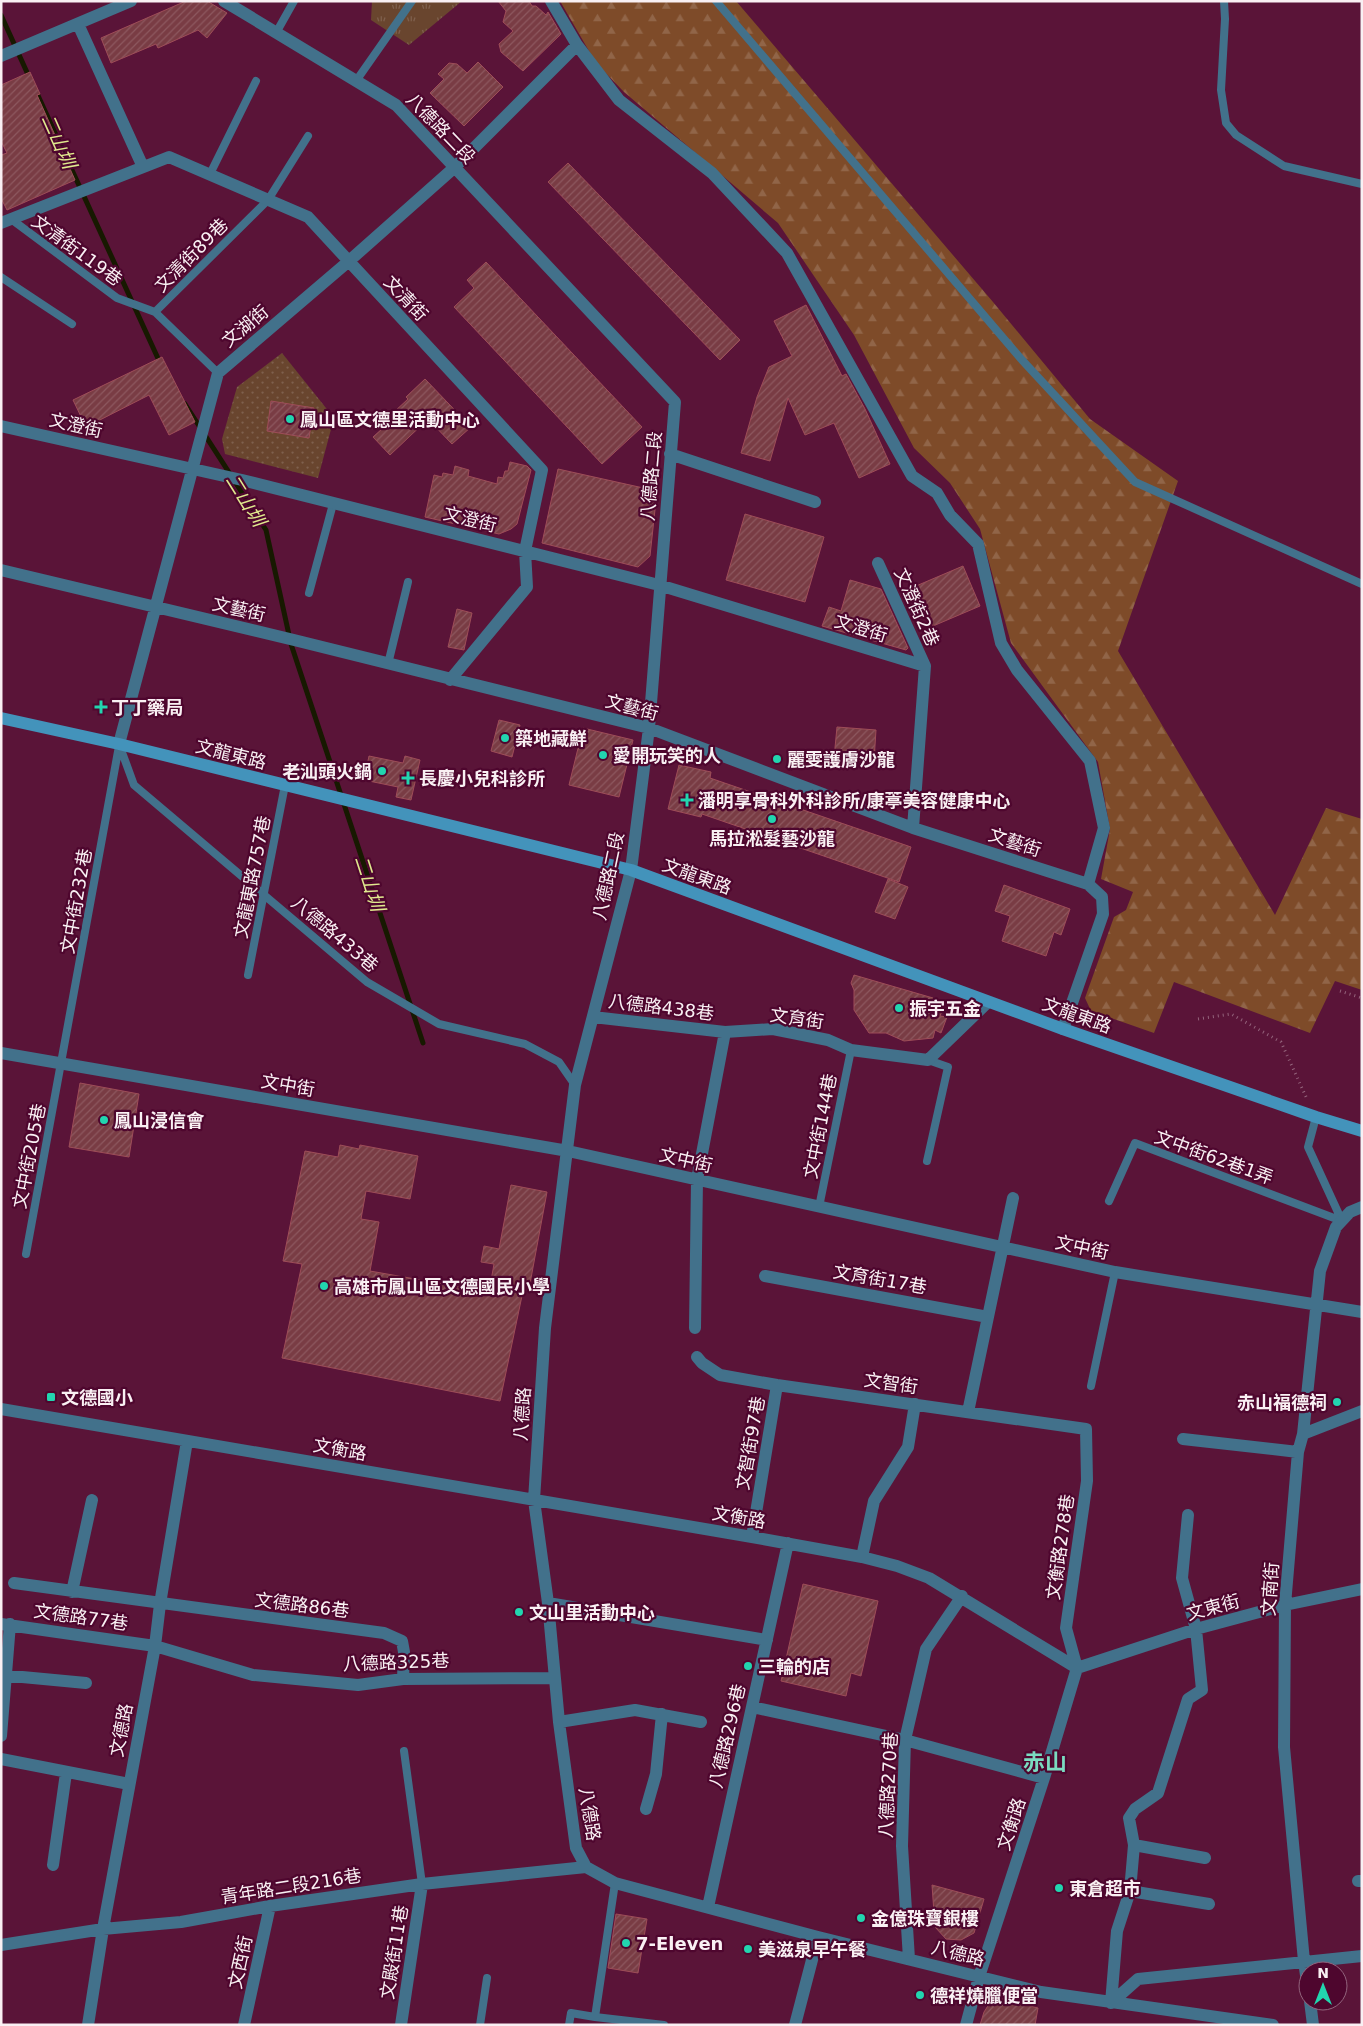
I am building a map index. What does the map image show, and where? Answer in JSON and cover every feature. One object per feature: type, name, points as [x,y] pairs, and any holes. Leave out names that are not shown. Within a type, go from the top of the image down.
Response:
[{"type":"street","points":[[5,54],[131,1]]},
{"type":"street","name":"八德路二段","points":[[224,1],[396,105],[675,402],[649,728],[631,870],[575,1085],[568,1151]]},
{"type":"street","points":[[551,1],[577,45],[618,100],[712,173],[787,253],[912,476],[937,493],[950,515],[978,544],[1001,643],[1016,670],[1090,761],[1104,828],[1088,884],[1102,898],[1103,914],[1063,1029]]},
{"type":"street","points":[[78,24],[143,167]]},
{"type":"street","name":"文湖街","points":[[119,744],[218,373],[455,167],[577,45]]},
{"type":"street","name":"文清街","points":[[6,221],[169,156],[308,217],[542,470],[525,551],[527,587],[450,680]]},
{"type":"street","name":"文澄街","points":[[1,426],[242,480],[659,585],[925,666]]},
{"type":"street","points":[[670,454],[815,502]]},
{"type":"street","name":"文澄街2巷","points":[[878,563],[925,666]]},
{"type":"street","name":"文藝街","points":[[1,570],[649,728],[913,828],[1088,884]]},
{"type":"street","points":[[913,828],[925,666]]},
{"type":"street","name":"文龍東路","points":[[1,718],[119,744],[631,870],[1063,1029],[1316,1117],[1362,1131]]},
{"type":"street","points":[[928,1060],[988,1002]]},
{"type":"street","name":"八德路438巷","points":[[592,1017],[725,1032]]},
{"type":"street","name":"文育街","points":[[725,1032],[773,1029],[828,1040],[851,1050],[928,1060]]},
{"type":"street","points":[[695,1328],[698,1180],[725,1032]]},
{"type":"street","name":"文中街","points":[[1,1052],[568,1151],[1115,1272],[1362,1312]]},
{"type":"street","name":"八德路","points":[[568,1151],[546,1328],[534,1500],[548,1603],[559,1722],[576,1848],[586,1867],[615,1883],[818,1937],[1041,1992],[1273,2025]]},
{"type":"street","points":[[968,1412],[1014,1198]]},
{"type":"street","name":"文南街","points":[[1304,1961],[1284,1747],[1285,1605],[1298,1452],[1303,1434],[1320,1271],[1336,1227],[1350,1212],[1362,1207]]},
{"type":"street","name":"文育街17巷","points":[[765,1276],[988,1317]]},
{"type":"street","name":"文智街","points":[[698,1357],[702,1363],[720,1375],[777,1385],[1086,1429]]},
{"type":"street","name":"文智街97巷","points":[[752,1537],[777,1385]]},
{"type":"street","points":[[862,1557],[874,1501],[908,1447],[915,1404]]},
{"type":"street","name":"文衡路","points":[[1,1409],[862,1557],[897,1566],[929,1578],[962,1596],[1077,1668],[1044,1778],[979,1977],[966,2025]]},
{"type":"street","points":[[1303,1434],[1362,1411]]},
{"type":"street","name":"文衡路278巷","points":[[1077,1668],[1066,1628],[1087,1481],[1086,1429]]},
{"type":"street","points":[[1183,1439],[1298,1452]]},
{"type":"street","name":"文德路","points":[[88,2025],[103,1929],[155,1646],[186,1441]]},
{"type":"street","points":[[72,1592],[92,1500]]},
{"type":"street","points":[[1111,2003],[1117,1931],[1130,1891],[1134,1845],[1129,1818],[1135,1809],[1158,1793],[1188,1699],[1202,1690],[1196,1629],[1182,1578],[1188,1515]]},
{"type":"street","name":"八德路296巷","points":[[708,1907],[788,1543]]},
{"type":"street","name":"文德路77巷","points":[[14,1584],[160,1604]]},
{"type":"street","name":"文東街","points":[[1077,1668],[1196,1629],[1285,1605],[1362,1588]]},
{"type":"street","name":"八德路270巷","points":[[909,1958],[902,1846],[905,1740],[926,1649],[962,1596]]},
{"type":"street","points":[[548,1603],[767,1640]]},
{"type":"street","name":"文德路86巷","points":[[160,1604],[384,1633],[402,1641],[404,1652],[403,1678]]},
{"type":"street","points":[[1,1736],[6,1624]]},
{"type":"street","name":"文德路77巷","points":[[6,1624],[155,1646]]},
{"type":"street","name":"八德路325巷","points":[[155,1646],[253,1675],[358,1685],[403,1678],[554,1678]]},
{"type":"street","points":[[4,1675],[86,1683]]},
{"type":"street","points":[[752,1707],[905,1740],[1044,1778]]},
{"type":"street","points":[[559,1722],[635,1710],[701,1722]]},
{"type":"street","points":[[646,1809],[656,1774],[662,1714]]},
{"type":"street","points":[[1,1759],[129,1784]]},
{"type":"street","points":[[53,1865],[66,1773]]},
{"type":"street","points":[[1134,1845],[1205,1858]]},
{"type":"street","name":"青年路二段216巷","points":[[1,1945],[103,1929],[181,1922],[270,1906],[422,1884],[586,1867]]},
{"type":"street","name":"文殿街11巷","points":[[401,2025],[422,1884]]},
{"type":"street","points":[[1130,1891],[1210,1904]]},
{"type":"street","name":"文西街","points":[[244,2025],[270,1906]]},
{"type":"street","points":[[795,2025],[818,1937]]},
{"type":"street","points":[[1304,1961],[1362,1956]]},
{"type":"street","points":[[1111,2003],[1138,1979],[1298,1962]]},
{"type":"street","points":[[1311,2011],[1313,2025]]},
{"type":"lane","points":[[276,33],[294,1]]},
{"type":"lane","points":[[356,81],[412,1]]},
{"type":"lane","points":[[716,1],[1022,360],[1135,482],[1362,584]]},
{"type":"lane","points":[[1224,1],[1225,19],[1221,90],[1226,123],[1236,135],[1284,166],[1362,184]]},
{"type":"lane","points":[[210,174],[256,82]]},
{"type":"lane","name":"文清街89巷","points":[[218,373],[155,312],[268,200],[308,136]]},
{"type":"lane","name":"文清街119巷","points":[[6,221],[117,298],[155,312]]},
{"type":"lane","points":[[1,277],[72,324]]},
{"type":"lane","points":[[309,592],[333,504]]},
{"type":"lane","points":[[388,664],[408,582]]},
{"type":"lane","name":"八德路433巷","points":[[119,744],[134,785],[367,982],[439,1024],[525,1044],[558,1062],[575,1085]]},
{"type":"lane","name":"文中街232巷","points":[[62,1063],[119,744]]},
{"type":"lane","name":"文龍東路757巷","points":[[248,974],[285,785]]},
{"type":"lane","name":"文中街144巷","points":[[819,1207],[851,1050]]},
{"type":"lane","points":[[927,1161],[948,1067],[928,1060]]},
{"type":"lane","name":"文中街205巷","points":[[26,1254],[62,1063]]},
{"type":"lane","points":[[1316,1117],[1308,1148],[1342,1221]]},
{"type":"lane","name":"文中街62巷1弄","points":[[1109,1201],[1135,1143],[1342,1221]]},
{"type":"lane","points":[[1091,1386],[1115,1272]]},
{"type":"lane","points":[[404,1751],[422,1884]]},
{"type":"lane","points":[[595,2017],[615,1883]]},
{"type":"lane","points":[[480,2025],[487,1978]]},
{"type":"lane","points":[[570,2025],[571,2013],[664,2025]]},
{"type":"path","points":[[1340,991],[1362,998]]},
{"type":"path","points":[[1198,1019],[1231,1014],[1280,1042],[1316,1117]]},
{"type":"green space","points":[[372,1],[462,1],[409,45],[371,20]]},
{"type":"green space","points":[[560,1],[736,1],[993,302],[1090,419],[1178,481],[1118,651],[1275,915],[1326,808],[1362,819],[1362,990],[1335,981],[1310,1033],[1174,982],[1154,1033],[1091,1011],[1085,998],[1114,917],[1126,910],[1133,892],[1101,879],[1110,829],[1098,762],[1011,643],[980,529],[950,483],[914,448],[854,335],[778,223],[624,92],[596,63]]},
{"type":"green space","points":[[282,353],[334,418],[318,478],[225,454],[222,439],[237,387]]},
{"type":"building","points":[[186,1],[207,1],[227,13],[207,38],[198,30],[158,48],[156,44],[111,63],[101,38]]},
{"type":"building","points":[[498,1],[529,1],[532,6],[536,6],[546,15],[548,12],[561,34],[523,71],[501,52],[499,44],[513,31],[503,22],[506,11]]},
{"type":"building","points":[[478,62],[503,87],[464,126],[430,93],[444,79],[438,74],[449,63],[457,64],[467,73]]},
{"type":"building","points":[[30,72],[40,94],[37,95],[75,180],[7,210],[1,198],[1,155],[7,153],[1,141],[1,85]]},
{"type":"building","points":[[568,163],[740,340],[720,360],[548,182]]},
{"type":"building","points":[[486,262],[642,427],[602,464],[454,307],[474,288],[467,280]]},
{"type":"building","points":[[806,305],[842,376],[846,374],[865,409],[890,464],[859,478],[834,423],[805,435],[788,398],[770,461],[741,453],[757,397],[769,367],[792,356],[774,321]]},
{"type":"building","points":[[162,357],[195,422],[169,435],[149,395],[86,427],[73,400]]},
{"type":"building","points":[[425,379],[471,427],[452,444],[428,419],[390,455],[373,437],[383,428],[380,425],[408,399],[406,397]]},
{"type":"building","name":"鳳山區文德里活動中心","points":[[271,401],[314,408],[309,438],[267,431]]},
{"type":"building","points":[[510,462],[527,466],[531,470],[517,524],[511,529],[499,534],[425,517],[434,475],[442,477],[443,473],[453,475],[455,466],[469,470],[468,476],[497,484],[498,477],[503,478],[505,471],[508,471]]},
{"type":"building","points":[[558,469],[657,491],[650,556],[638,567],[542,543]]},
{"type":"building","points":[[745,514],[824,537],[805,602],[726,580]]},
{"type":"building","points":[[963,566],[980,606],[933,626],[916,586]]},
{"type":"building","points":[[850,580],[881,589],[908,648],[906,650],[822,626],[829,607],[841,611]]},
{"type":"building","points":[[457,609],[472,613],[464,650],[448,647]]},
{"type":"building","name":"築地藏鮮","points":[[499,720],[520,725],[512,757],[491,751]]},
{"type":"building","points":[[837,727],[876,730],[874,761],[834,758]]},
{"type":"building","points":[[583,728],[633,740],[619,797],[569,785]]},
{"type":"building","points":[[369,756],[403,763],[405,756],[420,760],[411,800],[396,797],[398,787],[364,780]]},
{"type":"building","points":[[679,765],[711,772],[710,778],[911,847],[899,882],[702,814],[701,817],[668,809]]},
{"type":"building","points":[[888,879],[908,887],[895,919],[875,912]]},
{"type":"building","points":[[1004,885],[1070,909],[1061,935],[1054,932],[1046,956],[1002,941],[1010,916],[995,911]]},
{"type":"building","name":"振宇五金","points":[[854,975],[933,998],[942,1011],[940,1016],[947,1017],[941,1033],[935,1030],[933,1038],[904,1041],[886,1033],[869,1033],[854,1010],[854,990],[851,983]]},
{"type":"building","name":"鳳山浸信會","points":[[80,1083],[139,1094],[129,1157],[69,1147]]},
{"type":"building","points":[[340,1145],[359,1149],[360,1145],[418,1156],[410,1199],[366,1191],[361,1219],[379,1222],[370,1271],[489,1292],[494,1264],[481,1262],[484,1246],[499,1249],[511,1185],[547,1192],[529,1289],[523,1291],[500,1401],[282,1358],[302,1264],[283,1261],[305,1151],[338,1157]]},
{"type":"building","points":[[803,1584],[878,1601],[861,1676],[851,1673],[846,1696],[781,1681]]},
{"type":"building","points":[[932,1885],[984,1899],[974,1933],[961,1940],[946,1939],[935,1927]]},
{"type":"building","name":"7-Eleven","points":[[616,1914],[647,1919],[638,1973],[608,1968]]},
{"type":"building","points":[[1003,1999],[1038,2008],[1035,2025],[980,2025],[984,2012],[991,2001]]},
{"type":"waterway","name":"二山圳","points":[[1,15],[30,79]]},
{"type":"waterway","name":"二山圳","points":[[35,89],[161,365]]},
{"type":"waterway","name":"二山圳","points":[[185,404],[266,530],[291,644],[423,1043]]},
{"type":"place","name":"鳳山區文德里活動中心","points":[[290,419]]},
{"type":"place","name":"丁丁藥局","points":[[101,707]]},
{"type":"place","name":"築地藏鮮","points":[[505,738]]},
{"type":"place","name":"愛開玩笑的人","points":[[603,755]]},
{"type":"place","name":"麗雯護膚沙龍","points":[[777,759]]},
{"type":"place","name":"老汕頭火鍋","points":[[382,771]]},
{"type":"place","name":"長慶小兒科診所","points":[[408,778]]},
{"type":"place","name":"潘明享骨科外科診所/康葶美容健康中心","points":[[687,800]]},
{"type":"place","name":"馬拉淞髮藝沙龍","points":[[772,819]]},
{"type":"place","name":"振宇五金","points":[[899,1008]]},
{"type":"place","name":"鳳山浸信會","points":[[104,1120]]},
{"type":"place","name":"高雄市鳳山區文德國民小學","points":[[324,1286]]},
{"type":"place","name":"文德國小","points":[[51,1397]]},
{"type":"place","name":"赤山福德祠","points":[[1337,1402]]},
{"type":"place","name":"文山里活動中心","points":[[519,1612]]},
{"type":"place","name":"三輪的店","points":[[748,1666]]},
{"type":"place","name":"東倉超市","points":[[1059,1888]]},
{"type":"place","name":"金億珠寶銀樓","points":[[861,1918]]},
{"type":"place","name":"7-Eleven","points":[[626,1943]]},
{"type":"place","name":"美滋泉早午餐","points":[[748,1949]]},
{"type":"place","name":"德祥燒臘便當","points":[[920,1995]]},
{"type":"district","name":"赤山","points":[[1045,1762]]}]
